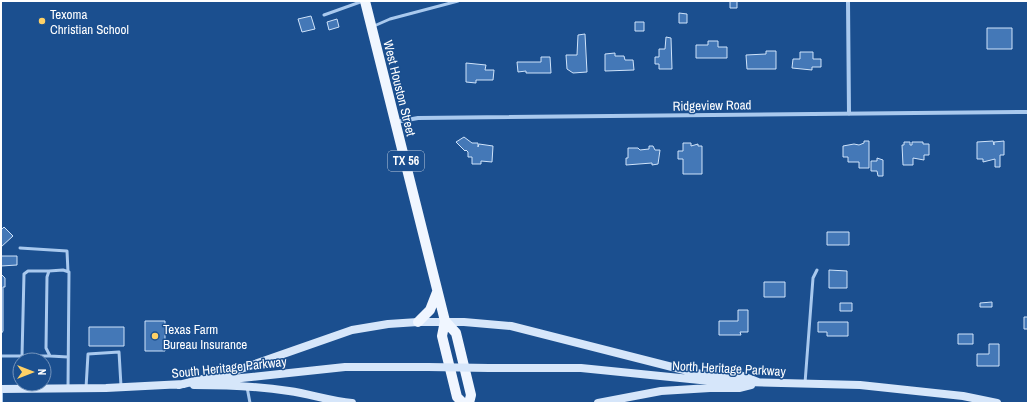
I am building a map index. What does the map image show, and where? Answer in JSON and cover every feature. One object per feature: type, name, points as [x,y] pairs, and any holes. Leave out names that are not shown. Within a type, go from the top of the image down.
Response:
[{"type":"main road","name":"West Houston Street","points":[[364,1],[372,27],[445,321],[442,336],[457,397],[463,403]]},
{"type":"main road","points":[[418,322],[430,310],[437,292]]},
{"type":"main road","name":"West Houston Street","points":[[445,321],[456,333],[471,395],[469,403]]},
{"type":"main road","points":[[179,385],[235,371],[352,330],[388,324],[445,321],[511,326],[680,370],[701,374],[740,375],[758,382]]},
{"type":"main road","name":"South Heritage Parkway","points":[[1,389],[121,388],[179,385],[245,377],[345,368],[459,368]]},
{"type":"main road","name":"North Heritage Parkway","points":[[459,368],[581,368],[710,381],[868,386],[963,396],[997,403]]},
{"type":"main road","points":[[598,403],[661,391],[739,388],[758,382]]},
{"type":"main road","points":[[179,385],[247,386],[289,391],[352,403]]},
{"type":"street","points":[[848,1],[849,114]]},
{"type":"street","name":"Ridgeview Road","points":[[396,122],[418,118],[1028,112]]},
{"type":"street","points":[[1,389],[2,403]]},
{"type":"lane","points":[[324,15],[364,1]]},
{"type":"lane","points":[[372,27],[390,19],[458,1]]},
{"type":"lane","points":[[20,248],[67,251],[68,388]]},
{"type":"lane","points":[[804,383],[813,278],[817,270]]},
{"type":"lane","points":[[22,352],[24,274],[28,271],[68,272]]},
{"type":"lane","points":[[48,352],[46,348],[47,277],[49,271]]},
{"type":"lane","points":[[86,388],[88,354],[118,352],[121,388]]},
{"type":"lane","points":[[1,356],[12,356]]},
{"type":"lane","points":[[52,356],[68,356]]},
{"type":"lane","points":[[245,377],[250,403]]},
{"type":"building","points":[[730,1],[737,1],[737,8],[730,8]]},
{"type":"building","points":[[679,13],[687,14],[687,23],[679,23]]},
{"type":"building","points":[[311,16],[315,29],[302,32],[298,19]]},
{"type":"building","points":[[337,19],[339,27],[329,30],[327,22]]},
{"type":"building","points":[[635,22],[644,22],[644,31],[635,31]]},
{"type":"building","points":[[987,28],[1012,28],[1012,49],[987,49]]},
{"type":"building","points":[[585,34],[587,72],[573,73],[567,69],[566,55],[577,55],[578,35]]},
{"type":"building","points":[[666,37],[671,38],[672,69],[659,69],[659,64],[655,64],[655,57],[659,57],[659,49],[665,49]]},
{"type":"building","points":[[708,41],[718,41],[718,47],[727,47],[727,58],[696,58],[696,45],[708,45]]},
{"type":"building","points":[[766,51],[776,51],[776,69],[747,69],[746,55],[766,54]]},
{"type":"building","points":[[800,52],[813,52],[813,59],[821,59],[821,67],[812,67],[812,70],[792,68],[793,59],[800,59]]},
{"type":"building","points":[[615,53],[615,56],[624,56],[625,60],[633,60],[634,70],[605,71],[605,54]]},
{"type":"building","points":[[541,57],[550,57],[551,73],[526,73],[526,71],[518,72],[517,62],[541,62]]},
{"type":"building","points":[[466,63],[486,65],[485,70],[494,70],[493,80],[476,80],[476,83],[466,82]]},
{"type":"building","points":[[464,137],[472,143],[478,143],[478,147],[479,144],[493,146],[492,162],[481,161],[481,164],[472,164],[472,157],[468,157],[468,152],[456,142]]},
{"type":"building","points":[[864,141],[869,141],[869,168],[859,168],[859,162],[848,162],[848,157],[843,157],[843,146],[854,144],[859,145],[864,143]]},
{"type":"building","points":[[993,141],[994,145],[994,142],[1004,141],[1004,155],[1000,155],[1000,167],[995,167],[995,159],[983,162],[983,159],[977,159],[977,142]]},
{"type":"building","points":[[904,142],[910,142],[910,145],[912,145],[912,142],[923,142],[923,144],[929,144],[929,155],[924,155],[924,160],[913,158],[913,165],[903,165],[902,145],[904,145]]},
{"type":"building","points":[[683,143],[691,143],[691,146],[698,144],[698,146],[702,146],[702,174],[683,174],[683,159],[678,159],[678,151],[683,151]]},
{"type":"building","points":[[649,146],[653,146],[655,150],[660,150],[658,164],[626,165],[628,148],[638,148],[640,150],[649,149]]},
{"type":"building","points":[[877,158],[883,160],[883,176],[878,176],[877,171],[871,171],[871,161],[877,161]]},
{"type":"building","points":[[4,227],[13,236],[1,247],[1,230]]},
{"type":"building","points":[[827,232],[849,232],[849,245],[827,245]]},
{"type":"building","points":[[1,256],[17,256],[17,265],[1,266]]},
{"type":"building","points":[[829,270],[847,271],[847,288],[829,288]]},
{"type":"building","points":[[1,274],[5,278],[5,287],[3,287],[3,331],[1,334]]},
{"type":"building","points":[[764,282],[785,282],[785,297],[764,297]]},
{"type":"building","points":[[992,302],[992,307],[980,307],[980,303]]},
{"type":"building","points":[[840,303],[852,303],[852,311],[840,311]]},
{"type":"building","points":[[738,310],[748,310],[748,332],[740,332],[741,335],[719,335],[719,321],[738,321]]},
{"type":"building","points":[[1024,317],[1028,317],[1028,329],[1024,329]]},
{"type":"building","name":"Texas Farm Bureau Insurance","points":[[145,321],[165,321],[165,351],[145,351]]},
{"type":"building","points":[[818,322],[848,322],[848,336],[827,336],[827,332],[818,332]]},
{"type":"building","points":[[89,327],[124,327],[124,346],[89,346]]},
{"type":"building","points":[[958,334],[973,334],[973,344],[958,344]]},
{"type":"building","points":[[989,344],[999,344],[999,366],[977,366],[977,354],[989,354]]},
{"type":"place","name":"Texoma Christian School","points":[[42,21]]},
{"type":"place","name":"Texas Farm Bureau Insurance","points":[[155,336]]}]
